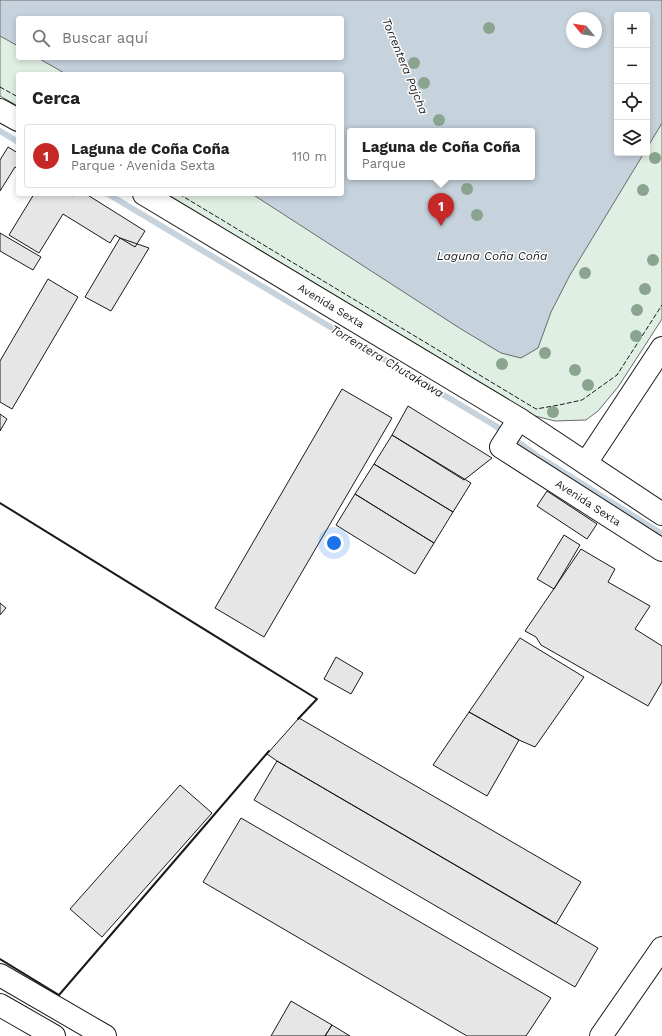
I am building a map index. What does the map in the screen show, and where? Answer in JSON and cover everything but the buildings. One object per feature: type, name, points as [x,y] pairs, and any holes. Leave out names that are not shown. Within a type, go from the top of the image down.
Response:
[{"type":"street","points":[[0,110],[16,119]]},
{"type":"street","name":"Avenida Sexta","points":[[147,196],[586,463],[662,514]]},
{"type":"street","points":[[586,463],[662,348]]},
{"type":"street","name":"Avenida Sexta","points":[[517,421],[501,446],[662,550]]},
{"type":"street","points":[[602,1036],[662,948]]},
{"type":"street","points":[[0,974],[105,1036]]},
{"type":"street","points":[[0,1005],[54,1036]]},
{"type":"green space","name":"Laguna Coña Coña","points":[[0,0],[662,0],[662,319],[618,387],[598,411],[586,420],[555,421],[535,416],[170,196],[344,196],[344,72],[16,72],[16,105],[0,96]]},
{"type":"water","name":"Laguna Coña Coña","points":[[0,0],[662,0],[662,123],[650,143],[650,12],[614,12],[614,156],[642,156],[570,275],[551,312],[538,348],[521,358],[501,353],[461,329],[255,196],[344,196],[344,72],[62,72],[42,60],[344,60],[344,16],[16,16],[16,45],[0,36]]},
{"type":"waterway","name":"Torrentera Chutakawa","points":[[0,131],[16,141]]},
{"type":"waterway","name":"Torrentera Chutakawa","points":[[111,196],[494,425],[536,455],[662,534]]},
{"type":"fence","points":[[0,87],[16,96]]},
{"type":"fence","points":[[182,196],[536,409],[582,400],[617,375],[662,305]]},
{"type":"wall","points":[[0,503],[317,699],[298,719]]},
{"type":"wall","points":[[0,959],[59,995],[269,751]]},
{"type":"place","name":"Laguna de Coña Coña","points":[[441,226]]},
{"type":"water label","name":"Torrentera Pajcha","points":[[405,66]]}]
